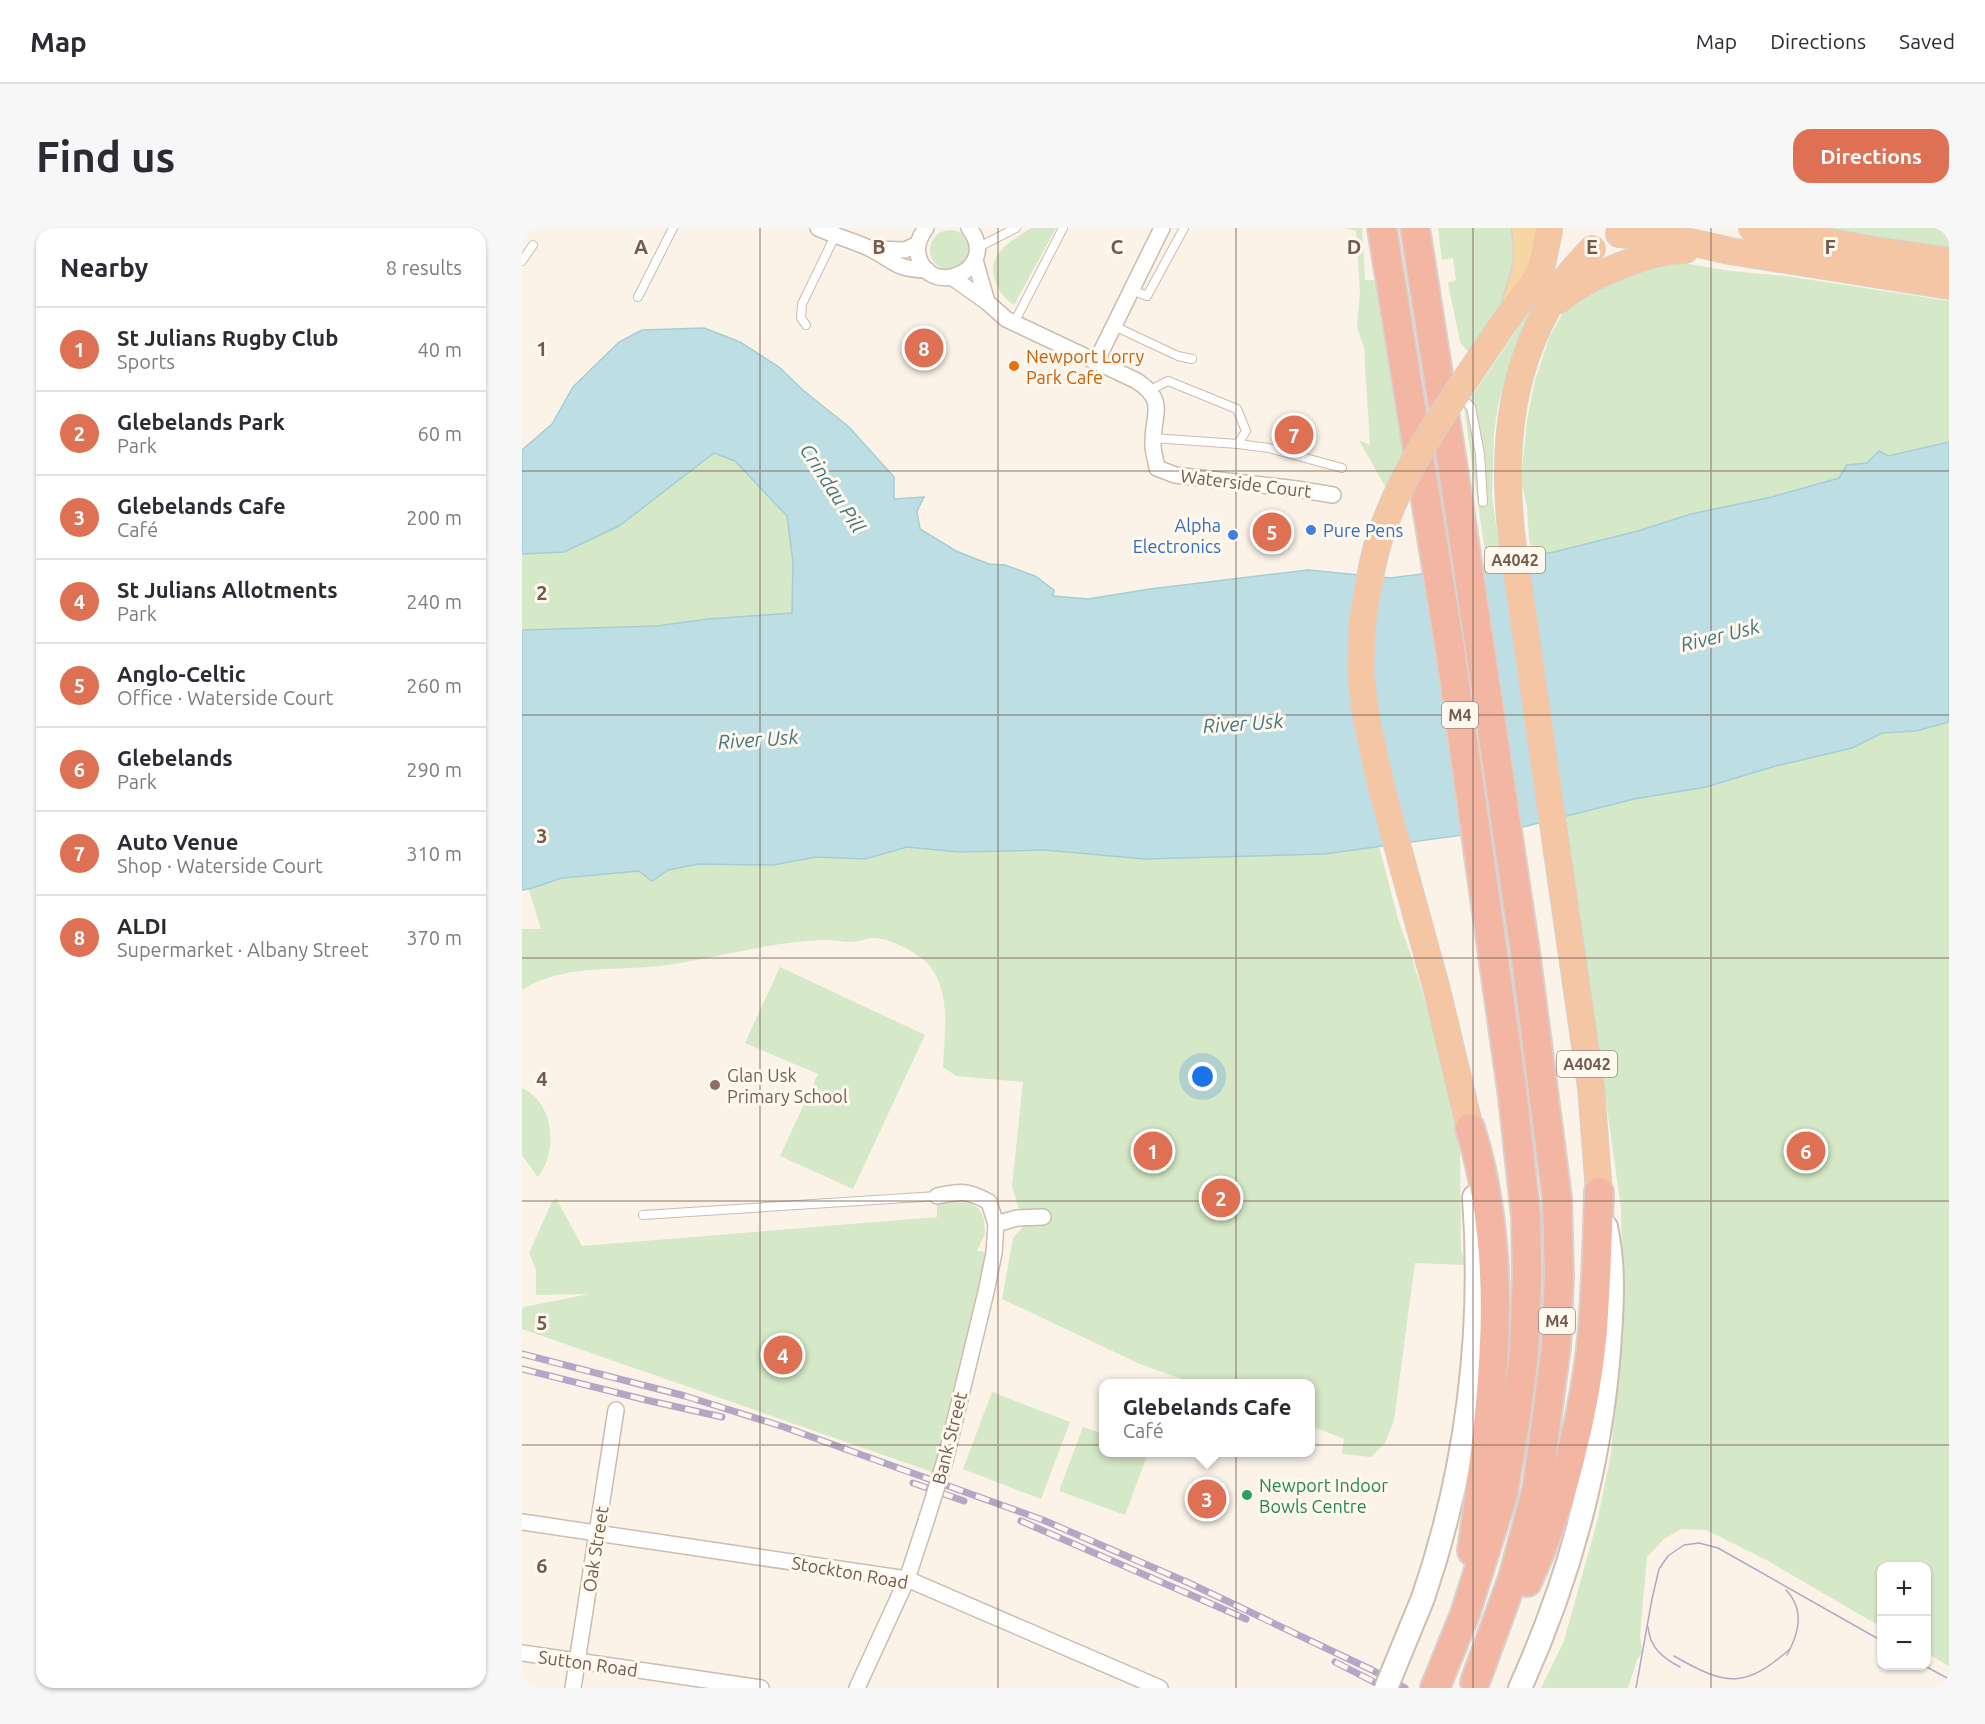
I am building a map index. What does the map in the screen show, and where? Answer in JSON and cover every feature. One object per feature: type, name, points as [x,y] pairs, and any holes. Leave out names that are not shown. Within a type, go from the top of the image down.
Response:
[{"type":"highway","name":"M4","points":[[1382,228],[1450,649],[1494,954],[1526,1216],[1527,1277],[1524,1353],[1503,1494],[1454,1644],[1435,1688]]},
{"type":"highway","name":"M4","points":[[1415,228],[1525,951],[1557,1198],[1559,1276],[1556,1347],[1537,1489],[1513,1578],[1474,1685]]},
{"type":"highway","points":[[1752,228],[1949,261]]},
{"type":"highway","points":[[1540,229],[1568,246],[1580,249],[1602,246],[1621,231]]},
{"type":"highway","points":[[1470,1128],[1437,990],[1382,790],[1366,717],[1361,675],[1362,625],[1379,540],[1390,512],[1405,479],[1438,424],[1542,265],[1540,229]]},
{"type":"highway","name":"A4042","points":[[1621,231],[1949,286]]},
{"type":"highway","name":"A4042","points":[[1592,249],[1566,279],[1547,310],[1532,342],[1516,390],[1509,427],[1507,463],[1508,500],[1591,1088],[1599,1192]]},
{"type":"highway","name":"A4042","points":[[1547,310],[1578,286],[1652,254],[1677,250],[1730,250]]},
{"type":"highway","name":"M4","points":[[1454,1644],[1471,1557],[1494,1365],[1495,1314],[1490,1213],[1481,1164],[1470,1128]]},
{"type":"highway","name":"M4","points":[[1474,1685],[1508,1623],[1535,1566],[1551,1523],[1568,1464],[1586,1380],[1593,1332],[1599,1192]]},
{"type":"main road","points":[[1386,1688],[1423,1598],[1452,1499],[1465,1434],[1475,1303],[1476,1226],[1470,1128]]},
{"type":"main road","points":[[1520,1688],[1549,1622],[1574,1546],[1598,1447],[1605,1395],[1613,1281],[1610,1247],[1599,1192]]},
{"type":"street","points":[[969,228],[976,240],[978,276],[987,302]]},
{"type":"street","points":[[1096,362],[1162,228]]},
{"type":"street","points":[[925,229],[918,244],[919,259],[927,270],[939,277],[953,278],[987,302],[1006,319],[1137,381],[1150,390]]},
{"type":"street","points":[[826,231],[871,249],[898,266],[927,270]]},
{"type":"street","points":[[871,249],[905,250],[918,244]]},
{"type":"street","points":[[953,278],[966,271],[976,254]]},
{"type":"street","name":"Waterside Court","points":[[1150,390],[1157,406],[1153,438],[1157,468],[1175,475],[1333,495]]},
{"type":"street","points":[[937,1196],[959,1191],[978,1196],[989,1202],[996,1224],[1017,1218],[1043,1217]]},
{"type":"street","name":"Bank Street","points":[[856,1688],[907,1580],[946,1457],[986,1292],[994,1253],[996,1224]]},
{"type":"street","name":"Oak Street","points":[[573,1688],[616,1410]]},
{"type":"street","name":"Stockton Road","points":[[522,1522],[907,1580],[1135,1683],[1160,1688]]},
{"type":"street","name":"Sutton Road","points":[[522,1653],[761,1688]]},
{"type":"lane","points":[[638,297],[673,228]]},
{"type":"lane","points":[[976,254],[1016,228]]},
{"type":"lane","points":[[1014,323],[1063,228]]},
{"type":"lane","points":[[1132,290],[1147,296],[1184,228]]},
{"type":"lane","points":[[806,325],[801,318],[801,304],[826,231]]},
{"type":"lane","points":[[522,261],[533,245]]},
{"type":"lane","points":[[1114,326],[1178,356],[1192,359]]},
{"type":"lane","points":[[1438,379],[1471,407],[1480,454],[1483,502]]},
{"type":"lane","points":[[1150,390],[1168,381],[1237,409],[1246,431],[1238,444]]},
{"type":"lane","points":[[1153,438],[1269,448],[1342,468]]},
{"type":"lane","points":[[643,1215],[937,1196]]},
{"type":"green space","points":[[1031,228],[1056,228],[1014,305],[1003,296],[998,287],[993,273],[994,264],[1008,244]]},
{"type":"green space","points":[[1345,228],[1362,228],[1365,280],[1374,280],[1403,456],[1386,488],[1359,440],[1370,445],[1364,347],[1357,327],[1360,292],[1356,231]]},
{"type":"green space","points":[[1438,228],[1515,228],[1520,255],[1506,300],[1469,353],[1460,342],[1448,283],[1456,280],[1453,258],[1442,260]]},
{"type":"green space","points":[[1808,228],[1949,228],[1949,248]]},
{"type":"green space","points":[[950,230],[964,236],[970,250],[964,264],[950,270],[936,264],[930,250],[936,236]]},
{"type":"green space","points":[[1683,263],[1949,301],[1949,506],[522,706],[522,450],[552,424],[573,387],[619,342],[642,330],[704,328],[740,342],[779,367],[804,391],[849,427],[894,477],[894,499],[924,497],[917,511],[920,529],[956,551],[989,564],[1005,565],[1035,576],[1054,590],[1053,596],[1088,599],[1150,589],[1308,570],[1390,578],[1487,565],[1464,408],[1516,331],[1552,272],[1556,275],[1516,346],[1498,405],[1494,434],[1492,496],[1501,562],[1535,555],[1529,540],[1527,507],[1521,479],[1527,420],[1535,380],[1550,336],[1566,307],[1598,283],[1650,264]]},
{"type":"green space","points":[[1949,636],[1949,1666],[1931,1655],[1931,1562],[1877,1562],[1877,1625],[1768,1561],[1706,1530],[1682,1529],[1664,1539],[1647,1557],[1640,1635],[1642,1653],[1637,1660],[1628,1688],[1541,1688],[1564,1641],[1598,1518],[1611,1454],[1623,1302],[1621,1208],[1566,817],[1527,826],[1379,846],[1398,919],[1443,1061],[1460,1151],[1461,1250],[1466,1265],[1415,1263],[1394,1420],[1385,1443],[1371,1457],[1342,1454],[1344,1439],[1315,1428],[1315,1379],[1182,1379],[1140,1364],[1002,1299],[1013,1238],[1031,1218],[1019,1209],[1012,1187],[1023,1082],[956,1076],[943,1067],[945,1014],[941,988],[929,965],[911,951],[879,938],[854,942],[801,941],[660,966],[571,972],[554,976],[522,990],[522,929],[541,929],[529,890],[522,890],[522,818]]},
{"type":"green space","points":[[780,967],[925,1035],[853,1189],[780,1156],[818,1074],[745,1043]]},
{"type":"green space","points":[[522,1088],[531,1093],[544,1109],[550,1129],[550,1150],[538,1177],[522,1155]]},
{"type":"green space","points":[[556,1198],[582,1246],[937,1217],[937,1201],[969,1202],[979,1209],[984,1219],[985,1234],[977,1251],[994,1253],[941,1475],[522,1329],[522,1309],[524,1307],[589,1294],[536,1295],[536,1270],[529,1253],[552,1202]]},
{"type":"green space","points":[[992,1392],[1070,1422],[1041,1499],[963,1469]]},
{"type":"green space","points":[[1083,1427],[1099,1433],[1099,1457],[1147,1457],[1125,1515],[1059,1491]]},
{"type":"water","points":[[704,328],[740,342],[779,367],[804,391],[849,427],[894,477],[894,499],[924,497],[917,511],[920,529],[956,551],[989,564],[1005,565],[1035,576],[1054,590],[1053,596],[1088,599],[1150,589],[1308,570],[1390,578],[1471,568],[1554,552],[1638,531],[1691,514],[1772,497],[1839,478],[1847,465],[1867,463],[1879,451],[1888,456],[1949,442],[1949,722],[1916,731],[1882,733],[1852,748],[1772,767],[1706,787],[1634,799],[1527,826],[1324,854],[1145,859],[1045,850],[959,852],[907,847],[865,859],[816,857],[773,865],[698,864],[668,870],[652,881],[639,871],[562,878],[522,890],[522,630],[657,626],[708,619],[792,613],[793,562],[787,516],[735,461],[714,453],[619,526],[564,552],[522,554],[522,450],[552,424],[573,387],[619,342],[642,330]]},
{"type":"tram line","points":[[1636,1688],[1659,1569],[1668,1556],[1684,1545],[1699,1543],[1718,1548],[1877,1638]]},
{"type":"tram line","points":[[1786,1590],[1798,1614],[1795,1638],[1787,1655]]},
{"type":"tram line","points":[[1648,1627],[1651,1641],[1658,1651],[1680,1667]]},
{"type":"tram line","points":[[1674,1656],[1709,1673],[1735,1679],[1748,1677],[1760,1671],[1790,1649]]},
{"type":"tram line","points":[[1931,1669],[1949,1679]]},
{"type":"railway","points":[[522,1354],[685,1396],[784,1427],[1043,1520],[1189,1583],[1405,1688]]},
{"type":"railway","points":[[522,1369],[722,1417]]},
{"type":"railway","points":[[913,1483],[964,1501]]},
{"type":"railway","points":[[1021,1521],[1246,1619]]},
{"type":"railway","points":[[1335,1662],[1386,1688]]},
{"type":"place","name":"ALDI","points":[[924,348]]},
{"type":"place","name":"Newport Lorry Park Cafe","points":[[1014,366]]},
{"type":"place","name":"Auto Venue","points":[[1294,435]]},
{"type":"place","name":"Pure Pens","points":[[1311,530]]},
{"type":"place","name":"Anglo-Celtic","points":[[1272,532]]},
{"type":"place","name":"Alpha Electronics","points":[[1233,535]]},
{"type":"place","name":"Glan Usk Primary School","points":[[715,1085]]},
{"type":"place","name":"St Julians Rugby Club","points":[[1153,1151]]},
{"type":"place","name":"Glebelands","points":[[1806,1151]]},
{"type":"place","name":"Glebelands Park","points":[[1221,1198]]},
{"type":"place","name":"St Julians Allotments","points":[[783,1355]]},
{"type":"place","name":"Newport Indoor Bowls Centre","points":[[1247,1495]]},
{"type":"place","name":"Glebelands Cafe","points":[[1207,1499]]},
{"type":"water label","name":"Crindau Pill","points":[[833,488]]},
{"type":"water label","name":"River Usk","points":[[1720,635]]},
{"type":"water label","name":"River Usk","points":[[1243,723]]},
{"type":"water label","name":"River Usk","points":[[758,739]]}]
